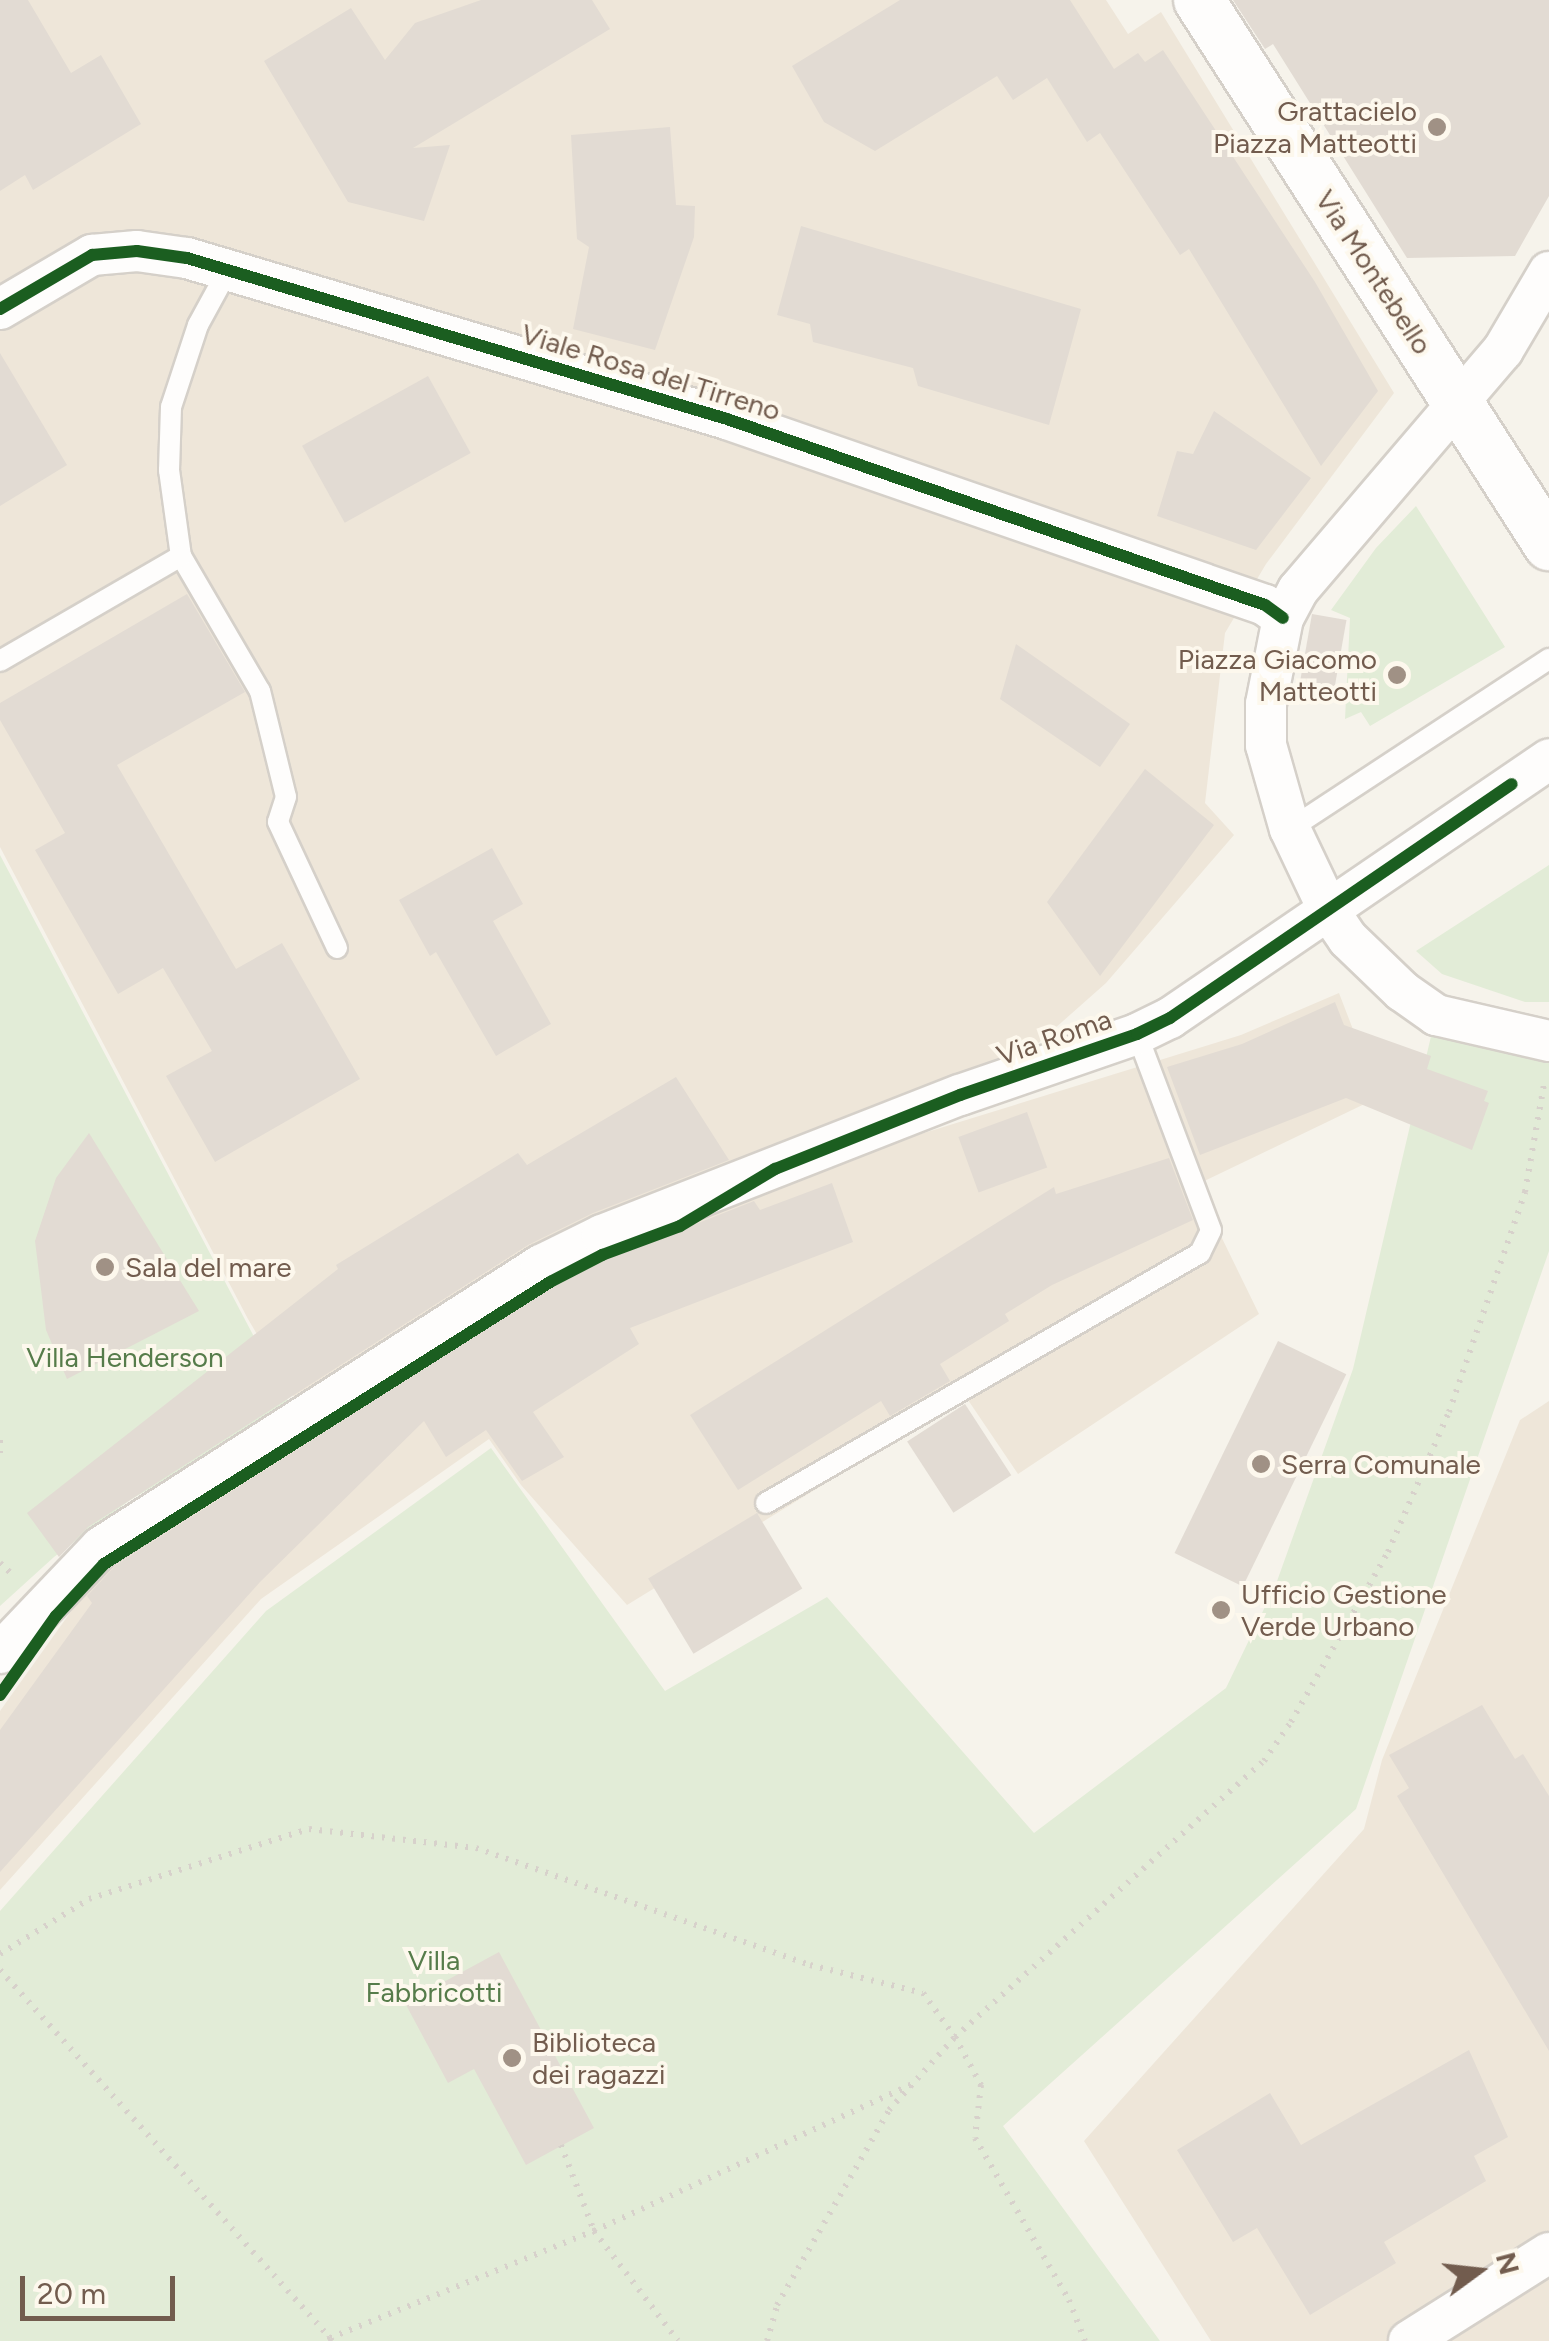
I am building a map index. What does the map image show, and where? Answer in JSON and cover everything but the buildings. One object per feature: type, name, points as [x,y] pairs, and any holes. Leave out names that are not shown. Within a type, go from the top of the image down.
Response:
[{"type":"street","name":"Via Montebello","points":[[1199,0],[1549,544]]},
{"type":"street","name":"Viale Rosa del Tirreno","points":[[0,309],[92,255],[137,251],[186,258],[727,419],[1264,605],[1283,618]]},
{"type":"street","points":[[1548,1041],[1436,1015],[1375,968],[1328,911],[1290,829],[1266,745],[1268,682],[1283,618],[1327,552],[1503,350],[1549,272]]},
{"type":"street","points":[[1328,911],[1549,759]]},
{"type":"street","name":"Via Roma","points":[[0,1653],[101,1547],[541,1265],[602,1235],[960,1096],[1137,1034],[1170,1018],[1328,911]]},
{"type":"street","points":[[1409,2341],[1549,2253]]},
{"type":"lane","points":[[228,270],[198,325],[171,407],[169,470],[181,556],[260,690],[286,797],[278,822],[337,948]]},
{"type":"lane","points":[[0,661],[181,556]]},
{"type":"lane","points":[[1290,829],[1549,659]]},
{"type":"lane","points":[[766,1503],[1200,1253],[1211,1230],[1137,1034]]},
{"type":"path","points":[[767,2341],[777,2304],[889,2110],[955,2037],[1264,1761],[1338,1644],[1388,1552],[1462,1375],[1525,1192],[1548,1041]]},
{"type":"path","points":[[0,1440],[0,1453]]},
{"type":"path","points":[[0,1954],[90,1899],[309,1829],[476,1848],[810,1965],[923,1993],[955,2037],[981,2084],[975,2138],[1068,2300],[1085,2341]]},
{"type":"path","points":[[0,1970],[329,2340],[594,2231],[918,2081]]},
{"type":"path","points":[[561,2145],[594,2231],[678,2341]]},
{"type":"shaded area","points":[[0,0],[1106,0],[1128,34],[1161,12],[1394,393],[1266,564],[1225,633],[1205,803],[1234,835],[1106,983],[1036,1045],[575,1228],[298,1404],[248,1319],[0,847]]},
{"type":"shaded area","points":[[1339,993],[1379,1097],[1196,1185],[1259,1314],[1018,1474],[966,1397],[627,1605],[521,1485],[489,1439],[261,1599],[0,1890],[0,1711],[92,1582],[173,1519],[601,1252],[885,1145],[1241,1035]]},
{"type":"shaded area","points":[[1549,1401],[1549,2341],[1211,2341],[1084,2141],[1364,1829],[1382,1760],[1520,1420]]},
{"type":"green space","points":[[1416,506],[1505,647],[1370,726],[1361,712],[1345,719],[1350,618],[1331,610],[1376,548]]},
{"type":"green space","name":"Villa Henderson","points":[[0,855],[291,1407],[130,1500],[54,1557],[0,1606]]},
{"type":"green space","points":[[1549,865],[1549,1002],[1525,1002],[1442,974],[1416,951]]},
{"type":"green space","name":"Villa Fabbricotti","points":[[1436,1015],[1549,1041],[1549,1251],[1356,1809],[1003,2126],[1160,2341],[0,2341],[0,1911],[266,1611],[491,1448],[665,1691],[827,1597],[1034,1833],[1226,1688],[1276,1584],[1353,1369]]},
{"type":"cycle path","points":[[0,309],[92,255],[137,251],[187,258],[727,419],[1265,605],[1283,618]]},
{"type":"cycle path","points":[[0,1695],[56,1616],[104,1564],[550,1282],[602,1255],[680,1226],[775,1169],[960,1095],[1137,1034],[1170,1018],[1512,784]]},
{"type":"place","name":"Grattacielo Piazza Matteotti","points":[[1437,127]]},
{"type":"place","name":"Piazza Giacomo Matteotti","points":[[1397,675]]},
{"type":"place","name":"Sala del mare","points":[[105,1267]]},
{"type":"place","name":"Serra Comunale","points":[[1261,1464]]},
{"type":"place","name":"Ufficio Gestione Verde Urbano","points":[[1221,1610]]},
{"type":"place","name":"Biblioteca dei ragazzi","points":[[512,2058]]}]
